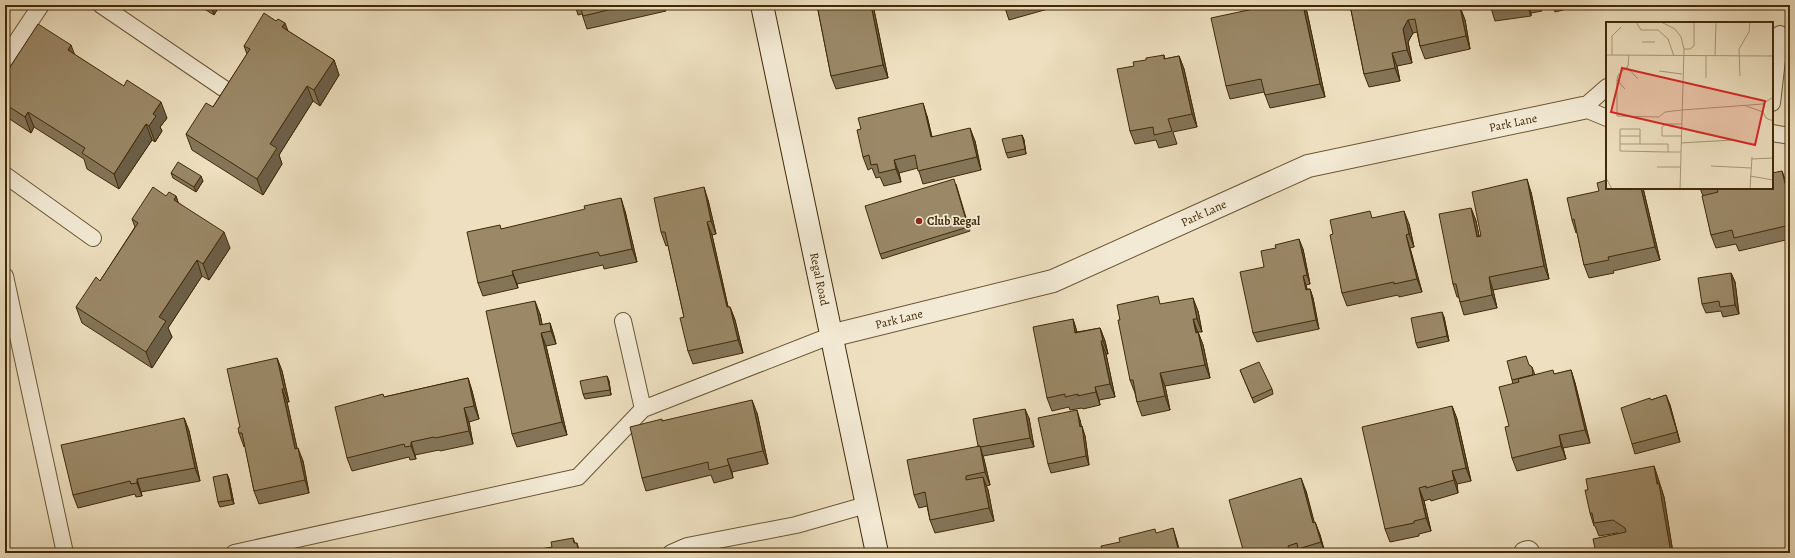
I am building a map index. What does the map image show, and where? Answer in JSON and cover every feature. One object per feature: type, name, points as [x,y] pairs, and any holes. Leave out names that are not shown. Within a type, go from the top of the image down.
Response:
[{"type":"street","name":"Regal Road","points":[[762,5],[830,336],[877,553]]},
{"type":"street","name":"Park Lane","points":[[830,336],[1053,281],[1308,166],[1583,108]]},
{"type":"lane","points":[[5,59],[41,5]]},
{"type":"lane","points":[[101,5],[223,88]]},
{"type":"lane","points":[[1773,95],[1781,33]]},
{"type":"lane","points":[[1606,88],[1583,108],[1606,118]]},
{"type":"lane","points":[[1773,133],[1790,136]]},
{"type":"lane","points":[[5,175],[93,238]]},
{"type":"lane","points":[[5,276],[65,553]]},
{"type":"lane","points":[[623,321],[643,409]]},
{"type":"lane","points":[[234,553],[578,477],[643,409],[830,336]]},
{"type":"lane","points":[[671,553],[687,546],[796,525],[866,505]]},
{"type":"building","points":[[580,5],[629,5],[583,16]]},
{"type":"building","points":[[817,5],[871,5],[883,65],[831,76]]},
{"type":"building","points":[[1272,5],[1303,5],[1320,84],[1265,95],[1261,79],[1226,86],[1211,18]]},
{"type":"building","points":[[1350,5],[1445,5],[1446,10],[1460,7],[1466,36],[1420,46],[1415,19],[1408,20],[1403,29],[1407,50],[1392,53],[1395,68],[1364,74]]},
{"type":"building","points":[[1490,5],[1511,5],[1490,8]]},
{"type":"building","points":[[264,13],[276,21],[278,19],[285,23],[282,27],[334,60],[314,90],[307,86],[270,144],[277,148],[257,179],[186,134],[206,103],[213,107],[250,49],[244,46]]},
{"type":"building","points":[[38,24],[71,45],[68,50],[124,86],[127,80],[161,102],[153,114],[156,116],[149,126],[146,124],[114,174],[82,153],[85,148],[28,112],[25,117],[5,104],[5,75]]},
{"type":"building","points":[[1164,55],[1164,59],[1179,56],[1192,114],[1168,119],[1172,131],[1154,135],[1153,127],[1130,131],[1117,69],[1134,66],[1133,62],[1146,60],[1146,58]]},
{"type":"building","points":[[923,103],[931,137],[970,128],[977,157],[918,171],[915,155],[894,160],[896,169],[879,173],[877,164],[871,165],[869,155],[863,157],[857,130],[861,129],[858,118]]},
{"type":"building","points":[[1022,135],[1025,149],[1006,153],[1002,139]]},
{"type":"building","points":[[178,162],[201,176],[194,187],[171,173]]},
{"type":"building","points":[[1782,171],[1790,203],[1790,225],[1734,238],[1732,230],[1711,235],[1702,196],[1718,192],[1717,189],[1773,189],[1773,173]]},
{"type":"building","name":"Club Regal","points":[[954,179],[968,227],[880,254],[865,206]]},
{"type":"building","points":[[1527,179],[1544,266],[1489,277],[1492,295],[1460,302],[1456,284],[1453,284],[1439,214],[1471,208],[1477,237],[1481,236],[1472,192]]},
{"type":"building","points":[[1606,180],[1606,189],[1641,189],[1655,247],[1608,257],[1609,260],[1584,265],[1574,219],[1572,220],[1567,198],[1599,191],[1597,183]]},
{"type":"building","points":[[153,187],[166,196],[169,192],[176,196],[174,200],[224,232],[203,264],[197,260],[159,317],[166,321],[146,352],[76,307],[96,277],[100,281],[138,223],[132,219]]},
{"type":"building","points":[[704,187],[711,221],[707,222],[727,307],[730,307],[738,340],[688,351],[680,318],[684,317],[665,232],[661,232],[654,198]]},
{"type":"building","points":[[621,198],[632,249],[600,256],[598,252],[512,271],[513,275],[478,283],[467,232],[500,225],[501,229],[585,209],[584,206]]},
{"type":"building","points":[[1370,211],[1372,218],[1404,211],[1409,234],[1406,235],[1417,279],[1394,284],[1394,282],[1342,293],[1330,235],[1333,234],[1330,220]]},
{"type":"building","points":[[1299,239],[1307,275],[1303,276],[1306,290],[1310,289],[1316,320],[1253,333],[1240,272],[1264,267],[1261,251],[1276,248],[1275,245]]},
{"type":"building","points":[[1731,273],[1735,305],[1720,307],[1719,301],[1702,304],[1698,278]]},
{"type":"building","points":[[1158,296],[1160,304],[1193,298],[1197,319],[1193,319],[1196,333],[1198,332],[1205,365],[1160,373],[1165,396],[1137,402],[1133,380],[1130,380],[1118,320],[1120,320],[1117,305]]},
{"type":"building","points":[[535,301],[540,325],[550,323],[551,331],[541,333],[562,422],[512,434],[486,311]]},
{"type":"building","points":[[1442,312],[1447,336],[1416,343],[1411,318]]},
{"type":"building","points":[[1073,319],[1075,333],[1100,328],[1103,341],[1101,341],[1110,384],[1095,387],[1096,392],[1078,396],[1078,394],[1065,397],[1065,394],[1047,398],[1033,327]]},
{"type":"building","points":[[1526,356],[1529,365],[1532,367],[1533,374],[1512,380],[1507,361]]},
{"type":"building","points":[[277,358],[295,449],[298,448],[305,480],[254,491],[242,433],[239,433],[238,428],[240,427],[227,369]]},
{"type":"building","points":[[1259,362],[1272,389],[1252,398],[1240,370]]},
{"type":"building","points":[[1553,370],[1554,374],[1571,370],[1585,430],[1559,435],[1561,446],[1512,458],[1505,427],[1509,426],[1499,387],[1519,382],[1518,379]]},
{"type":"building","points":[[607,376],[610,390],[583,394],[580,381]]},
{"type":"building","points":[[468,378],[474,406],[464,408],[469,431],[411,442],[411,446],[405,447],[404,444],[347,458],[335,407],[383,394],[384,397]]},
{"type":"building","points":[[1666,395],[1677,432],[1632,444],[1621,408],[1650,398],[1651,400]]},
{"type":"building","points":[[752,400],[763,451],[727,459],[729,465],[709,470],[708,462],[642,478],[630,427]]},
{"type":"building","points":[[1452,406],[1466,468],[1452,471],[1454,480],[1426,488],[1426,486],[1419,488],[1426,518],[1414,521],[1414,523],[1385,529],[1362,427]]},
{"type":"building","points":[[1025,409],[1030,438],[980,447],[978,446],[973,419]]},
{"type":"building","points":[[1077,410],[1080,427],[1082,426],[1086,456],[1048,464],[1038,418]]},
{"type":"building","points":[[184,418],[195,468],[137,479],[137,483],[131,484],[130,481],[73,495],[61,445]]},
{"type":"building","points":[[980,446],[985,472],[966,476],[966,480],[983,477],[989,508],[930,520],[925,492],[914,495],[907,460]]},
{"type":"building","points":[[1654,466],[1657,484],[1659,484],[1671,553],[1596,553],[1593,539],[1626,532],[1625,528],[1613,520],[1594,523],[1592,513],[1590,513],[1585,490],[1588,490],[1586,479]]},
{"type":"building","points":[[227,474],[232,500],[218,502],[213,477]]},
{"type":"building","points":[[1301,478],[1313,523],[1315,522],[1321,542],[1298,549],[1297,543],[1288,546],[1290,553],[1244,553],[1229,500]]},
{"type":"building","points":[[1173,528],[1179,553],[1103,553],[1101,546],[1120,542],[1119,538],[1155,529],[1156,533]]},
{"type":"building","points":[[573,538],[574,543],[577,543],[578,553],[518,553],[552,547],[551,542]]},
{"type":"place","name":"Club Regal","points":[[919,221]]}]
